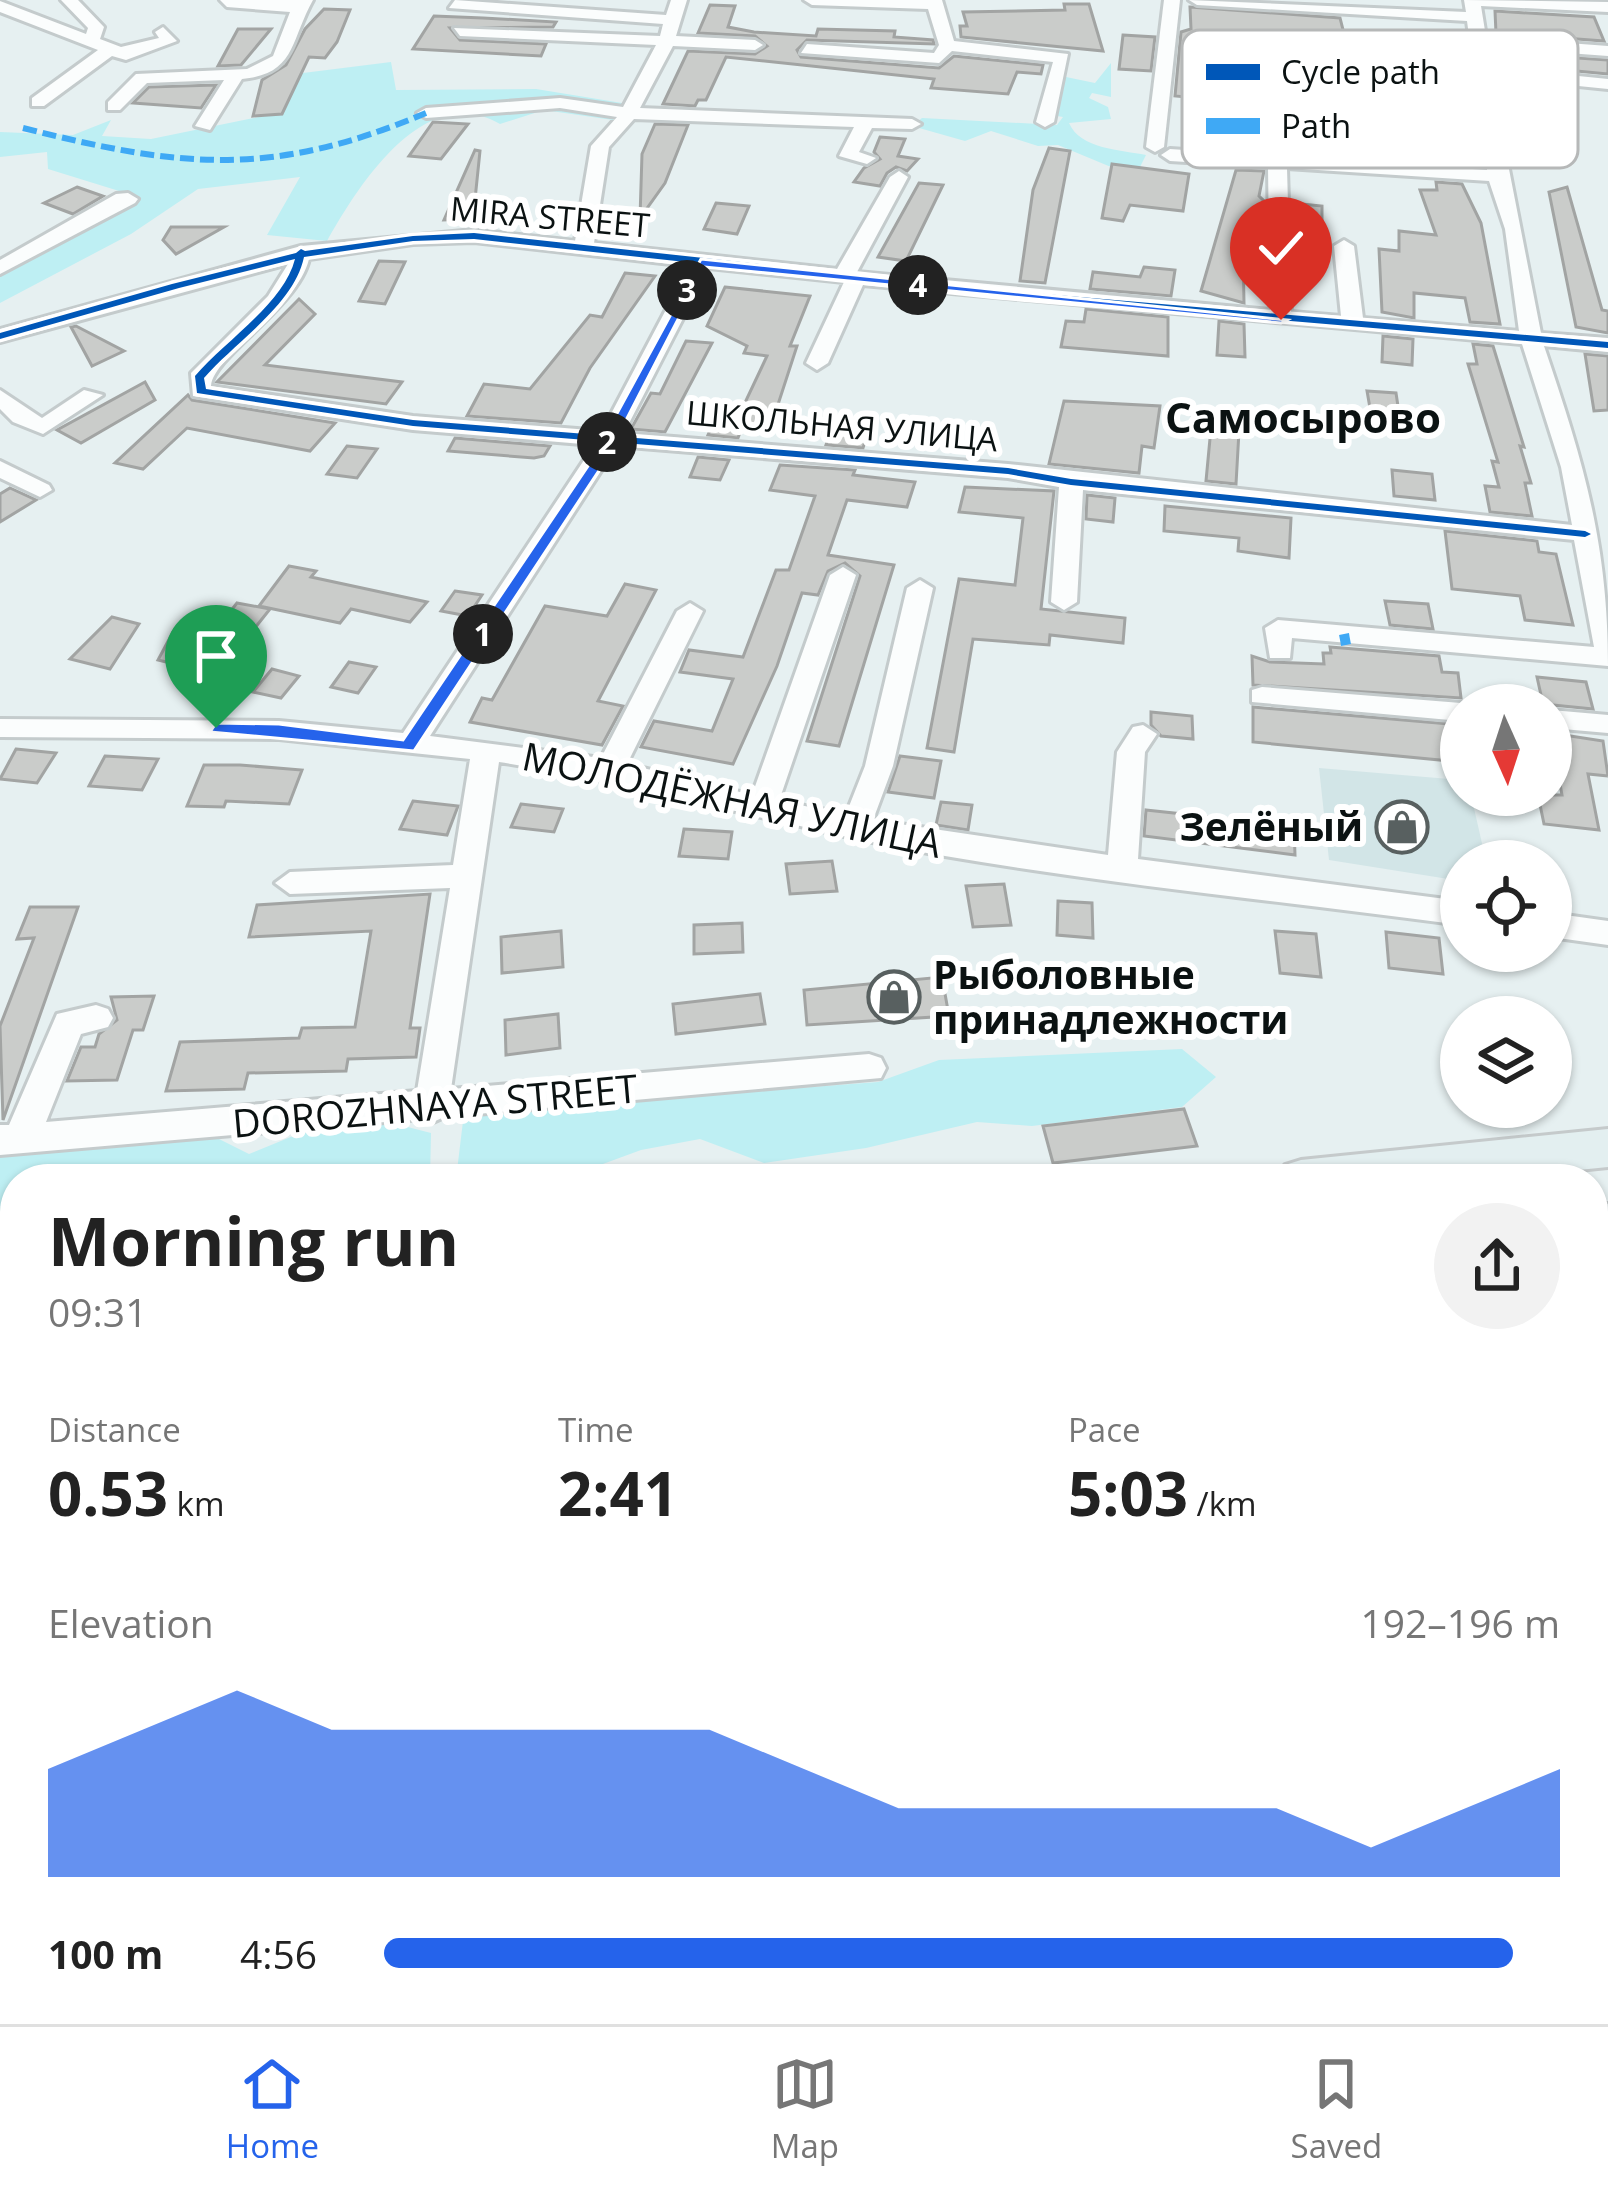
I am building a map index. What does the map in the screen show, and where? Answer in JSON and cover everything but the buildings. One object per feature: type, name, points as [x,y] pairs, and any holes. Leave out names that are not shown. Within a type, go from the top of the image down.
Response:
[{"type":"main road","points":[[1428,1164],[1597,1144]]},
{"type":"street","points":[[69,0],[96,27],[92,40]]},
{"type":"street","points":[[584,245],[600,146],[628,112],[666,40],[679,0]]},
{"type":"street","points":[[807,50],[939,58],[947,45],[934,2],[812,0]]},
{"type":"street","points":[[1172,0],[1162,151],[1182,153]]},
{"type":"street","points":[[1197,0],[1608,7]]},
{"type":"street","points":[[114,106],[142,78],[236,75],[274,65],[302,4],[227,2]]},
{"type":"street","points":[[455,5],[673,20]]},
{"type":"street","points":[[0,6],[119,52]]},
{"type":"street","points":[[460,31],[754,44]]},
{"type":"street","points":[[38,101],[119,52],[169,41],[163,32]]},
{"type":"street","points":[[947,45],[1045,48],[1062,65],[1045,122]]},
{"type":"street","points":[[1578,49],[1608,51]]},
{"type":"street","points":[[205,126],[236,75]]},
{"type":"street","points":[[1578,84],[1608,84]]},
{"type":"street","points":[[426,113],[560,103],[628,112],[911,124]]},
{"type":"street","points":[[866,122],[848,156],[867,158]]},
{"type":"street","points":[[1277,168],[1281,320]]},
{"type":"street","points":[[1387,168],[1497,176]]},
{"type":"street","points":[[1496,168],[1515,229],[1531,340],[1592,524],[1608,652]]},
{"type":"street","points":[[817,363],[850,277],[899,177]]},
{"type":"street","points":[[0,268],[128,199],[123,198]]},
{"type":"street","points":[[0,236],[38,249]]},
{"type":"street","name":"MIRA STREET","points":[[0,336],[301,252],[407,236],[584,245],[701,263],[1281,320],[1608,345]]},
{"type":"street","points":[[1345,246],[1353,325]]},
{"type":"street","name":"ШКОЛЬНАЯ УЛИЦА","points":[[301,252],[294,281],[214,357],[199,378],[201,391],[413,423],[610,435],[1008,471],[1071,482],[1592,524]]},
{"type":"street","points":[[408,747],[597,463],[701,263]]},
{"type":"street","points":[[0,397],[21,417],[43,428],[92,395]]},
{"type":"street","points":[[0,468],[40,490]]},
{"type":"street","points":[[1064,602],[1071,482]]},
{"type":"street","points":[[762,808],[843,575]]},
{"type":"street","points":[[857,824],[879,766],[925,597]]},
{"type":"street","points":[[610,769],[690,611]]},
{"type":"street","points":[[1280,652],[1278,628],[1608,652]]},
{"type":"street","points":[[1436,631],[1608,652]]},
{"type":"street","points":[[1262,696],[1440,710]]},
{"type":"street","points":[[1572,721],[1608,724]]},
{"type":"street","name":"МОЛОДЁЖНАЯ УЛИЦА","points":[[0,728],[279,730],[408,747],[486,751],[610,769],[762,808],[946,845],[1440,910]]},
{"type":"street","points":[[1122,866],[1131,752],[1143,734]]},
{"type":"street","points":[[431,1108],[486,751]]},
{"type":"street","points":[[290,883],[467,876]]},
{"type":"street","points":[[1572,928],[1608,933]]},
{"type":"street","points":[[10,1140],[69,1023],[96,1018]]},
{"type":"street","name":"DOROZHNAYA STREET","points":[[10,1140],[869,1068]]},
{"type":"shaded area","points":[[391,62],[396,90],[536,89],[622,103],[613,120],[544,110],[500,124],[472,114],[446,116],[421,127],[376,167],[327,241],[267,235],[300,177],[198,189],[131,234],[0,303],[0,269],[132,195],[48,169],[47,152],[0,157],[0,132],[73,135],[111,120],[102,136],[151,139],[273,114],[295,74]]},
{"type":"shaded area","points":[[1111,63],[1111,97],[1092,93],[1089,98],[1108,107],[1111,119],[1069,123],[1092,143],[1146,155],[1135,177],[1058,145],[1038,146],[991,131],[965,141],[912,126],[922,118],[1057,125],[1063,117],[1046,114],[1048,95],[1066,77],[1095,83]]},
{"type":"shaded area","name":"Зелёный","points":[[1319,768],[1440,778],[1440,816],[1476,816],[1481,840],[1440,840],[1440,878],[1329,860]]},
{"type":"shaded area","points":[[1182,1049],[1216,1077],[1182,1107],[1032,1126],[977,1122],[866,1148],[764,1163],[700,1139],[641,1150],[603,1164],[458,1164],[464,1113],[878,1082],[939,1060]]},
{"type":"shaded area","points":[[388,1122],[431,1133],[430,1164],[0,1164],[0,1151],[215,1137],[249,1154],[298,1134]]},
{"type":"marked path","points":[[23,128],[130,153],[226,163],[321,151],[426,113]]},
{"type":"marked path","points":[[1344,634],[1346,645]]},
{"type":"cycle path","points":[[0,336],[293,256],[413,238],[474,236],[997,293],[1608,345]]},
{"type":"cycle path","points":[[301,252],[297,268],[275,301],[199,378],[201,391],[413,423],[1008,471],[1071,482],[1585,534]]},
{"type":"place","name":"Зелёный","points":[[1402,827]]},
{"type":"place","name":"Рыболовные принадлежности","points":[[894,997]]},
{"type":"district","name":"Самосырово","points":[[1303,418]]},
{"type":"route","points":[[216,728],[279,730],[408,747],[597,463],[701,263],[1281,320]]}]
